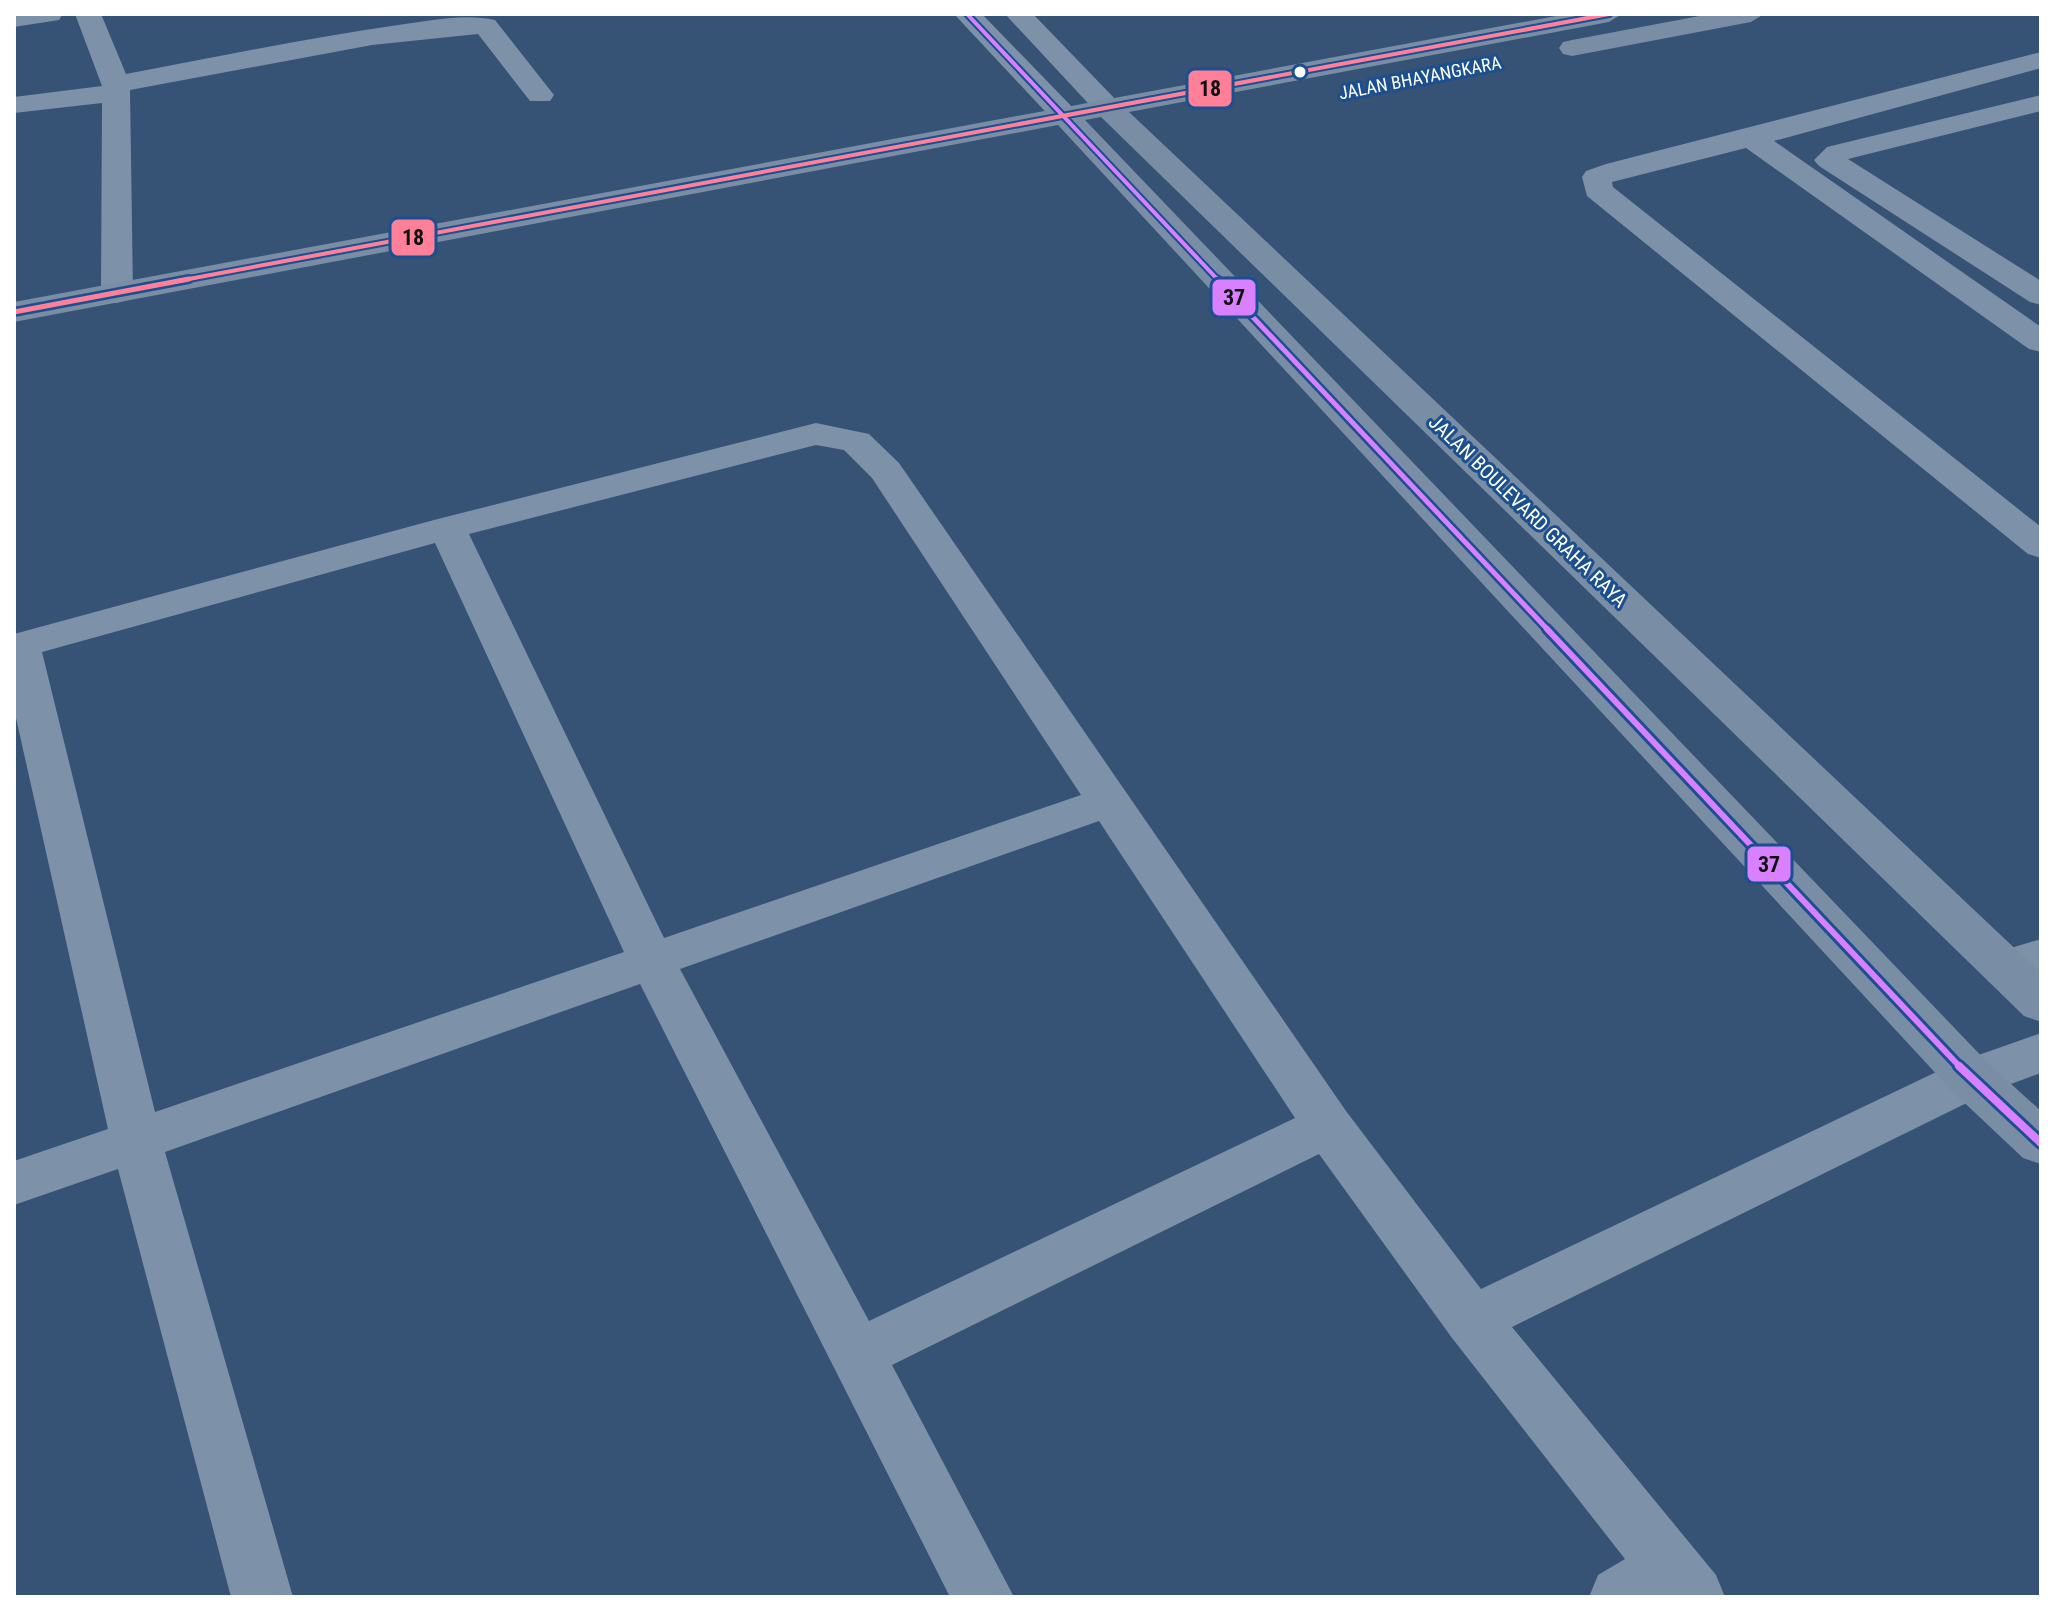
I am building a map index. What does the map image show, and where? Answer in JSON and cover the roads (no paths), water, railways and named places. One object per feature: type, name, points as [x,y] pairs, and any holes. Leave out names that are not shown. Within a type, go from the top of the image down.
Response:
[{"type":"main road","name":"JALAN BHAYANGKARA","points":[[1112,126],[1609,14]]},
{"type":"main road","points":[[1553,52],[1751,14]]},
{"type":"main road","points":[[14,312],[1011,128],[1112,126]]},
{"type":"main road","name":"JALAN BOULEVARD GRAHA RAYA","points":[[1112,126],[2023,962],[2041,1003]]},
{"type":"main road","name":"JALAN BOULEVARD GRAHA RAYA","points":[[1112,126],[1971,1078],[2041,1143]]},
{"type":"street","points":[[14,19],[50,14]]},
{"type":"street","points":[[88,14],[116,88],[117,293]]},
{"type":"street","name":"JALAN BOULEVARD GRAHA RAYA","points":[[967,14],[1112,126]]},
{"type":"street","name":"JALAN BOULEVARD GRAHA RAYA","points":[[1018,14],[1112,126]]},
{"type":"street","points":[[14,105],[372,37],[459,25],[486,26],[540,95]]},
{"type":"street","points":[[2041,60],[1597,177],[1598,190],[2041,546]]},
{"type":"street","points":[[2041,103],[1837,153],[1829,160],[2041,295]]},
{"type":"street","points":[[1751,138],[2041,342]]},
{"type":"street","points":[[2005,273],[2041,262]]},
{"type":"street","points":[[262,1597],[136,1140],[17,646],[447,528],[816,434],[856,442],[886,471],[1328,1126],[1472,1320],[1661,1587]]},
{"type":"street","points":[[447,528],[652,961],[859,1353],[974,1594]]},
{"type":"street","points":[[14,1183],[1110,801]]},
{"type":"street","points":[[1472,1320],[1971,1078],[2041,1053]]},
{"type":"street","points":[[859,1353],[1328,1126]]}]
